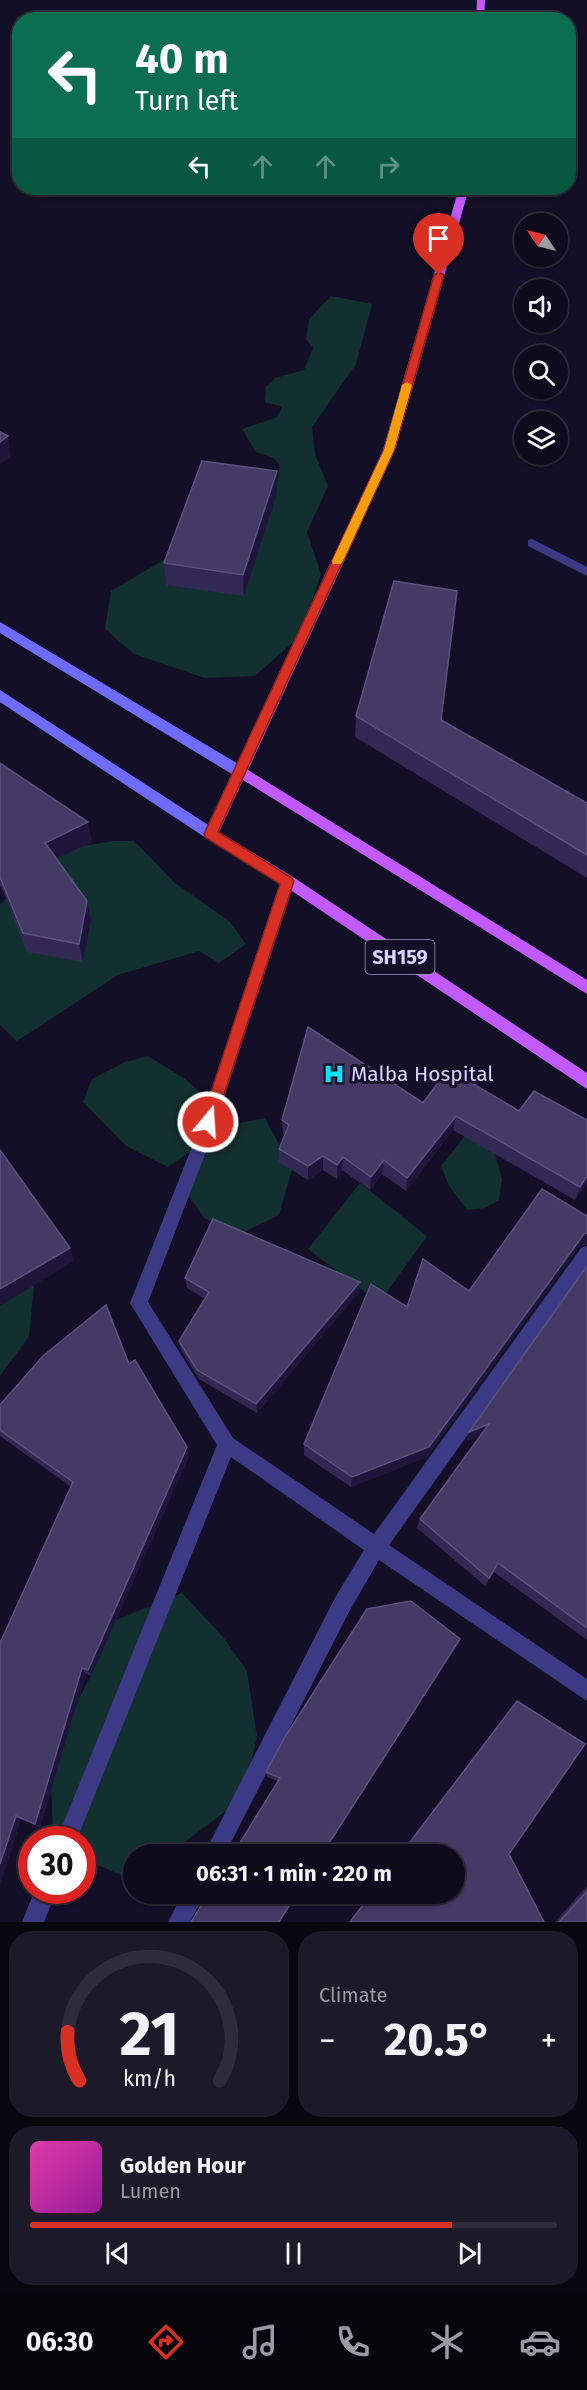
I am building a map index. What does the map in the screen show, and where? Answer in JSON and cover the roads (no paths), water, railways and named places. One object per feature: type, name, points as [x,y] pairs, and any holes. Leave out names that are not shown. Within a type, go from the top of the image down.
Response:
[{"type":"main road","points":[[0,695],[211,834],[389,450],[462,195]]},
{"type":"main road","points":[[0,627],[240,772],[587,988]]},
{"type":"main road","name":"SH159","points":[[211,834],[288,881],[587,1082]]},
{"type":"street","points":[[532,543],[587,572]]},
{"type":"street","points":[[288,881],[201,1144],[139,1303],[227,1444],[587,1691]]},
{"type":"street","points":[[219,1844],[343,1603],[376,1547],[587,1254]]},
{"type":"street","points":[[72,1826],[227,1444]]},
{"type":"street","points":[[33,1922],[40,1904]]},
{"type":"street","points":[[179,1922],[188,1904]]},
{"type":"place","name":"Malba Hospital","points":[[334,1074]]}]
